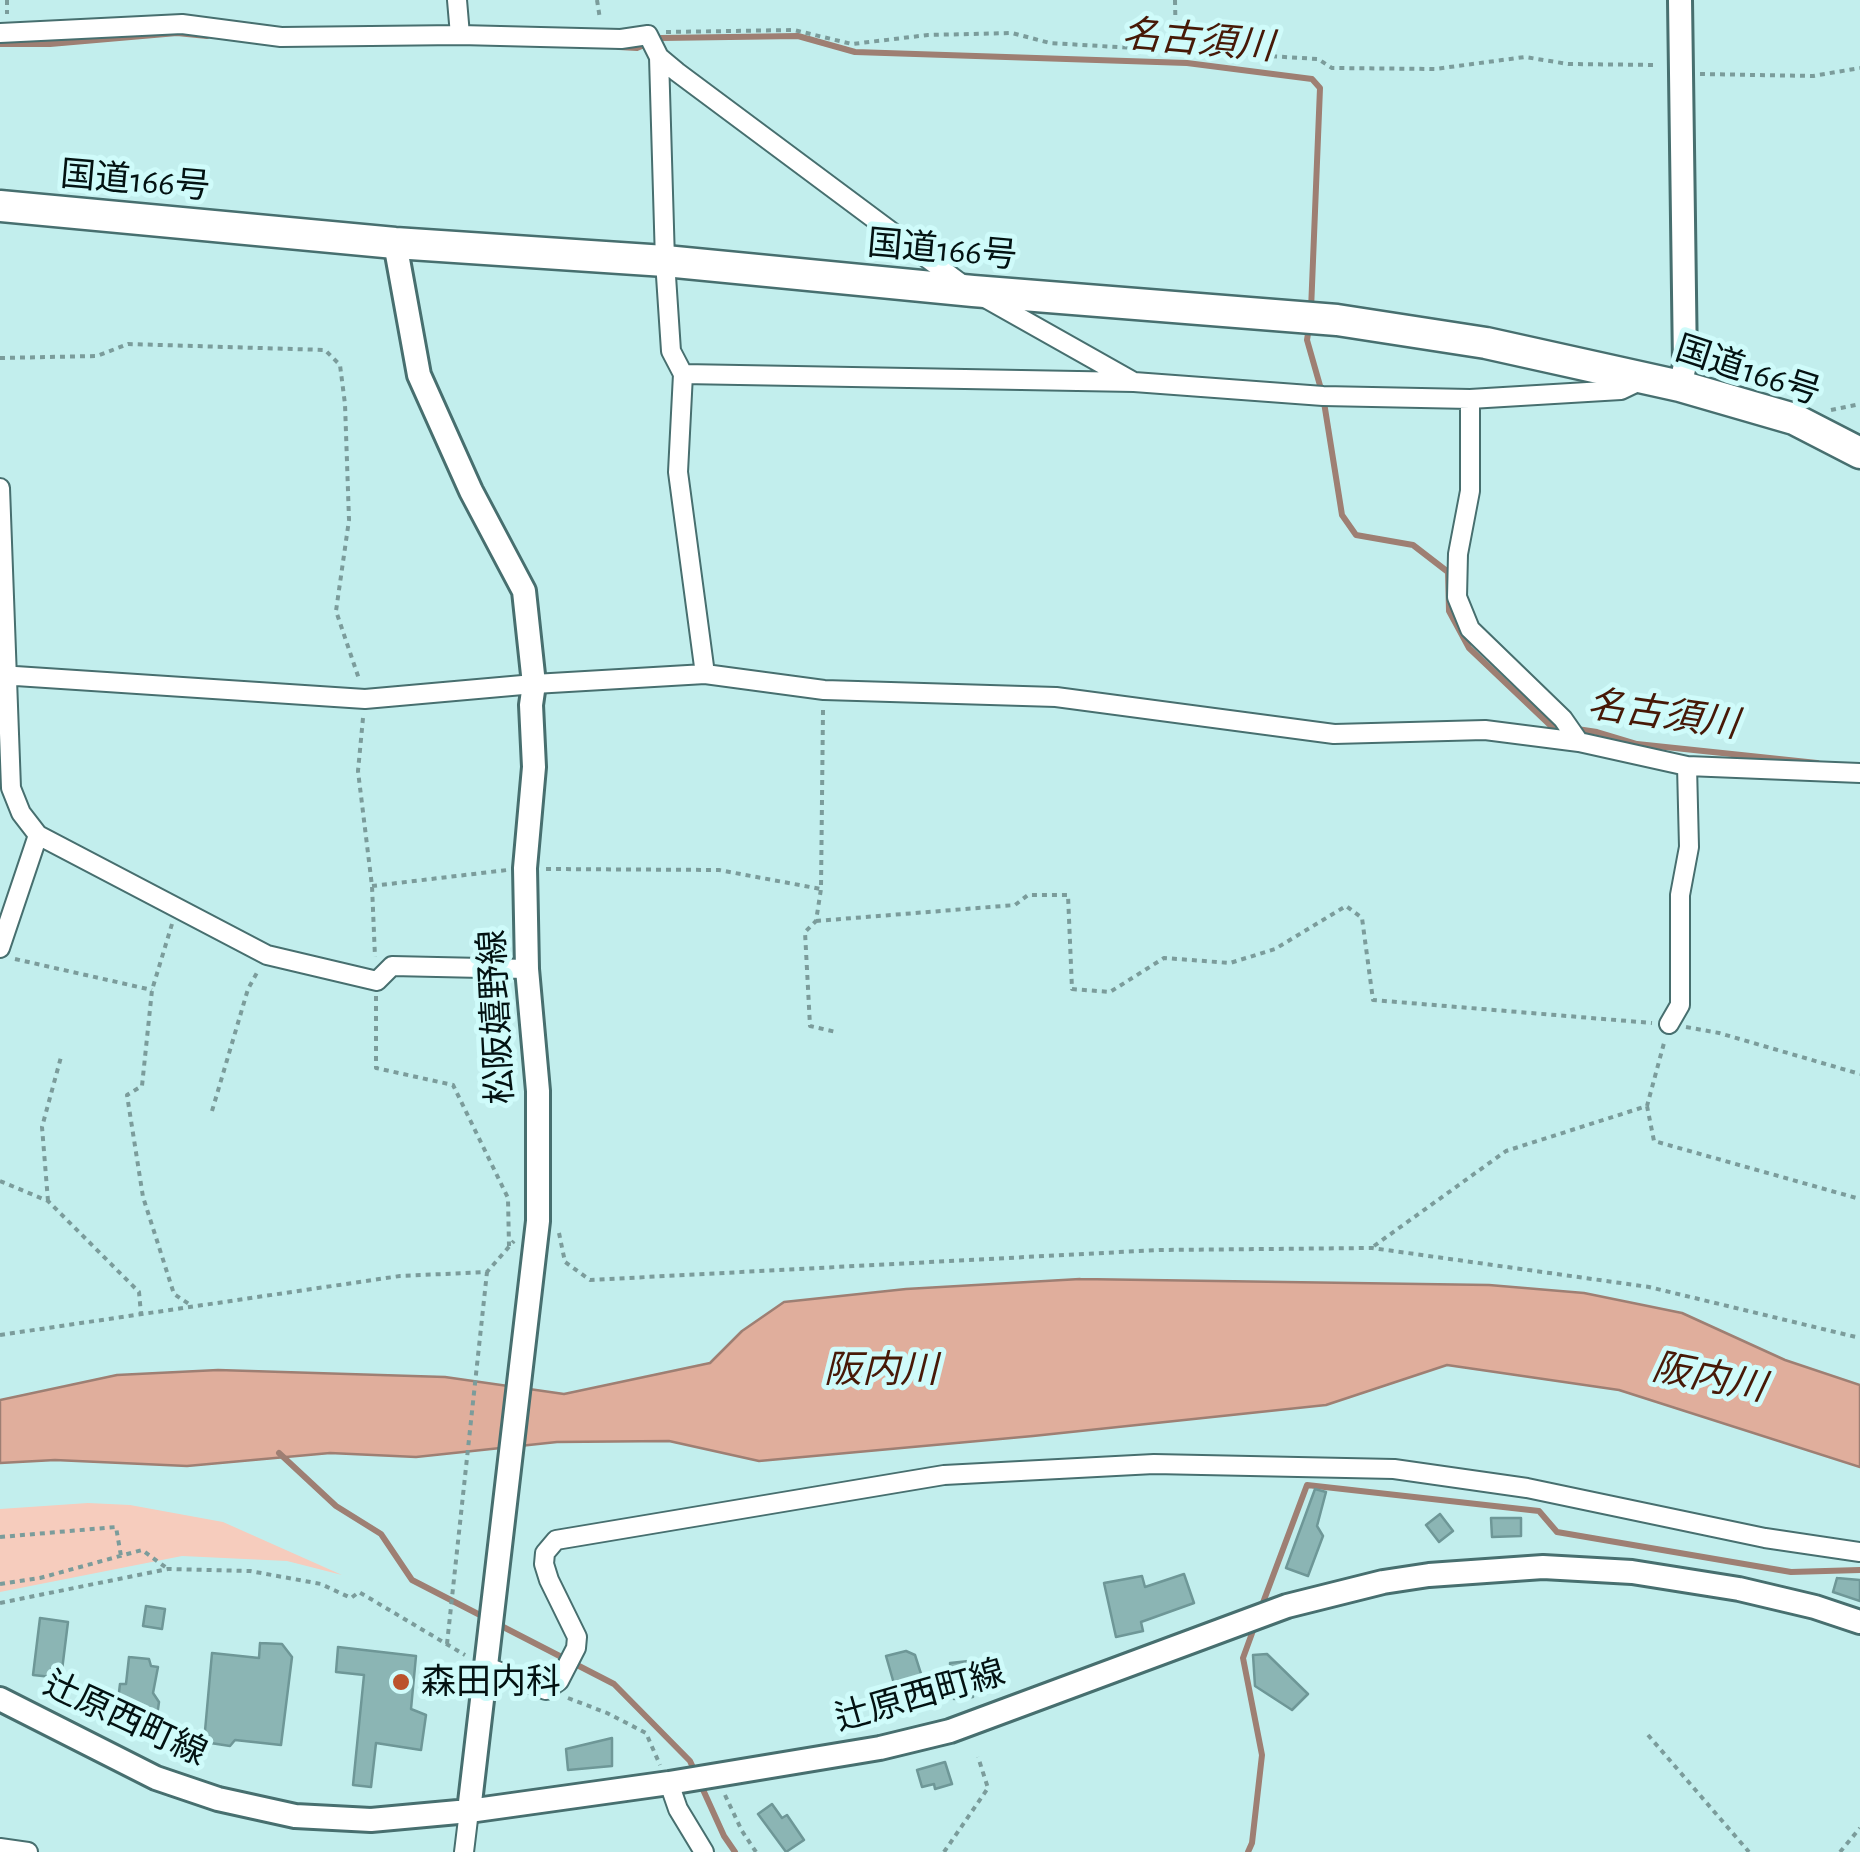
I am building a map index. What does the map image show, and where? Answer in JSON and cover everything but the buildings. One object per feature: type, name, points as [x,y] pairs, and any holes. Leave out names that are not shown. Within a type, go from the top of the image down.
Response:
[{"type":"highway","name":"国道166号","points":[[0,206],[394,243],[665,261],[973,292],[1337,320],[1486,342],[1680,386],[1794,419],[1860,453]]},
{"type":"main road","points":[[1680,0],[1685,365],[1680,386]]},
{"type":"main road","name":"松阪嬉野線","points":[[394,243],[419,375],[472,492],[524,591],[534,684],[534,768],[525,868],[527,969],[538,1090],[538,1221],[469,1811]]},
{"type":"main road","name":"辻原西町線","points":[[0,1699],[156,1778],[253,1809],[295,1816],[371,1820],[469,1811],[716,1776],[838,1757],[950,1731],[1274,1611],[1429,1574],[1590,1568],[1694,1581],[1816,1607],[1860,1622]]},
{"type":"street","points":[[457,0],[460,34]]},
{"type":"street","points":[[0,33],[182,24],[282,37],[649,36],[658,56],[671,350],[683,374],[678,472],[705,674]]},
{"type":"street","points":[[658,56],[973,292],[1134,382]]},
{"type":"street","points":[[683,374],[1134,382],[1323,396],[1470,399],[1621,390],[1647,378]]},
{"type":"street","points":[[1470,399],[1470,491],[1458,554],[1457,598],[1470,628],[1562,720],[1578,742]]},
{"type":"street","points":[[0,488],[11,788],[21,813],[38,835],[267,955],[376,981],[392,966],[527,969]]},
{"type":"street","points":[[4,675],[365,699],[705,674],[824,690],[1056,697],[1334,734],[1485,730],[1578,742],[1687,766],[1853,773]]},
{"type":"street","points":[[1669,1024],[1680,1005],[1680,895],[1689,847],[1687,766]]},
{"type":"street","points":[[0,948],[38,835]]},
{"type":"street","points":[[487,1667],[553,1686],[576,1648],[578,1637],[544,1564],[545,1554],[556,1540],[944,1475],[1170,1464],[1394,1469],[1527,1488],[1765,1538],[1860,1552]]},
{"type":"street","points":[[668,1783],[678,1809],[704,1852]]},
{"type":"street","points":[[464,1852],[469,1811]]},
{"type":"street","points":[[0,1848],[28,1852]]},
{"type":"path","points":[[1174,0],[1176,51]]},
{"type":"path","points":[[649,36],[794,30],[852,44],[928,35],[1012,34],[1050,44],[1318,59],[1332,68],[1435,70],[1525,57],[1568,64],[1664,65],[1682,74],[1813,76],[1860,68]]},
{"type":"path","points":[[0,358],[97,356],[128,344],[325,350],[340,365],[350,520],[336,610],[365,699],[358,771],[372,886],[376,1068],[453,1085],[508,1198],[508,1246]]},
{"type":"path","points":[[824,690],[821,888],[816,920],[804,932],[810,1026],[836,1032]]},
{"type":"path","points":[[372,886],[525,868],[719,870],[821,888]]},
{"type":"path","points":[[816,920],[1014,905],[1028,895],[1068,895],[1072,989],[1110,992],[1164,958],[1230,963],[1275,949],[1346,906],[1362,918],[1373,1000],[1669,1024],[1719,1033],[1860,1074]]},
{"type":"path","points":[[177,908],[152,990],[142,1086],[127,1095],[148,1214],[174,1294],[192,1306]]},
{"type":"path","points":[[212,1111],[248,988],[267,955]]},
{"type":"path","points":[[0,956],[152,990]]},
{"type":"path","points":[[1669,1024],[1647,1106],[1654,1141],[1860,1199]]},
{"type":"path","points":[[48,1201],[42,1126],[61,1057]]},
{"type":"path","points":[[1372,1248],[1506,1151],[1647,1106]]},
{"type":"path","points":[[0,1181],[48,1201],[138,1292],[141,1314]]},
{"type":"path","points":[[447,1644],[488,1272],[508,1246],[549,1213],[556,1217],[565,1262],[590,1280],[1159,1250],[1372,1248],[1650,1286],[1860,1338]]},
{"type":"path","points":[[0,1335],[400,1276],[488,1272]]},
{"type":"path","points":[[0,1537],[116,1527],[121,1556]]},
{"type":"path","points":[[0,1584],[40,1578],[142,1550],[168,1569]]},
{"type":"path","points":[[0,1603],[168,1569],[250,1571],[322,1584],[351,1598],[359,1592],[487,1667]]},
{"type":"path","points":[[553,1686],[646,1733],[668,1783]]},
{"type":"path","points":[[1648,1735],[1748,1852]]},
{"type":"path","points":[[944,1852],[988,1788],[978,1757]]},
{"type":"path","points":[[716,1776],[742,1832],[756,1852]]},
{"type":"path","points":[[1840,1852],[1860,1828]]},
{"type":"shaded area","points":[[88,1503],[130,1505],[223,1522],[342,1575],[287,1561],[182,1556],[0,1592],[0,1509]]},
{"type":"water","name":"阪内川","points":[[1080,1279],[1489,1285],[1584,1293],[1682,1313],[1785,1360],[1860,1385],[1860,1467],[1619,1390],[1447,1365],[1326,1405],[759,1461],[669,1441],[557,1442],[416,1457],[330,1453],[187,1466],[55,1460],[0,1463],[0,1400],[117,1375],[218,1370],[445,1377],[564,1394],[710,1363],[742,1331],[784,1302],[906,1289]]},
{"type":"waterway","name":"名古須川","points":[[0,44],[50,44],[177,33],[207,36]]},
{"type":"waterway","name":"名古須川","points":[[619,47],[637,48],[661,38],[798,36],[855,52],[1187,63],[1312,79],[1320,88],[1311,310]]},
{"type":"waterway","name":"名古須川","points":[[1309,327],[1307,340],[1323,396],[1342,515],[1356,535],[1413,545],[1448,572],[1449,611],[1469,648],[1550,725],[1597,732],[1637,744],[1817,763]]},
{"type":"waterway","points":[[279,1453],[336,1506],[381,1534],[412,1580],[614,1684],[690,1761],[735,1852]]},
{"type":"waterway","points":[[1261,1608],[1307,1485],[1539,1511],[1557,1532],[1791,1572],[1860,1570]]},
{"type":"waterway","points":[[1248,1852],[1262,1755],[1243,1658],[1255,1625]]},
{"type":"place","name":"森田内科","points":[[401,1682]]}]
